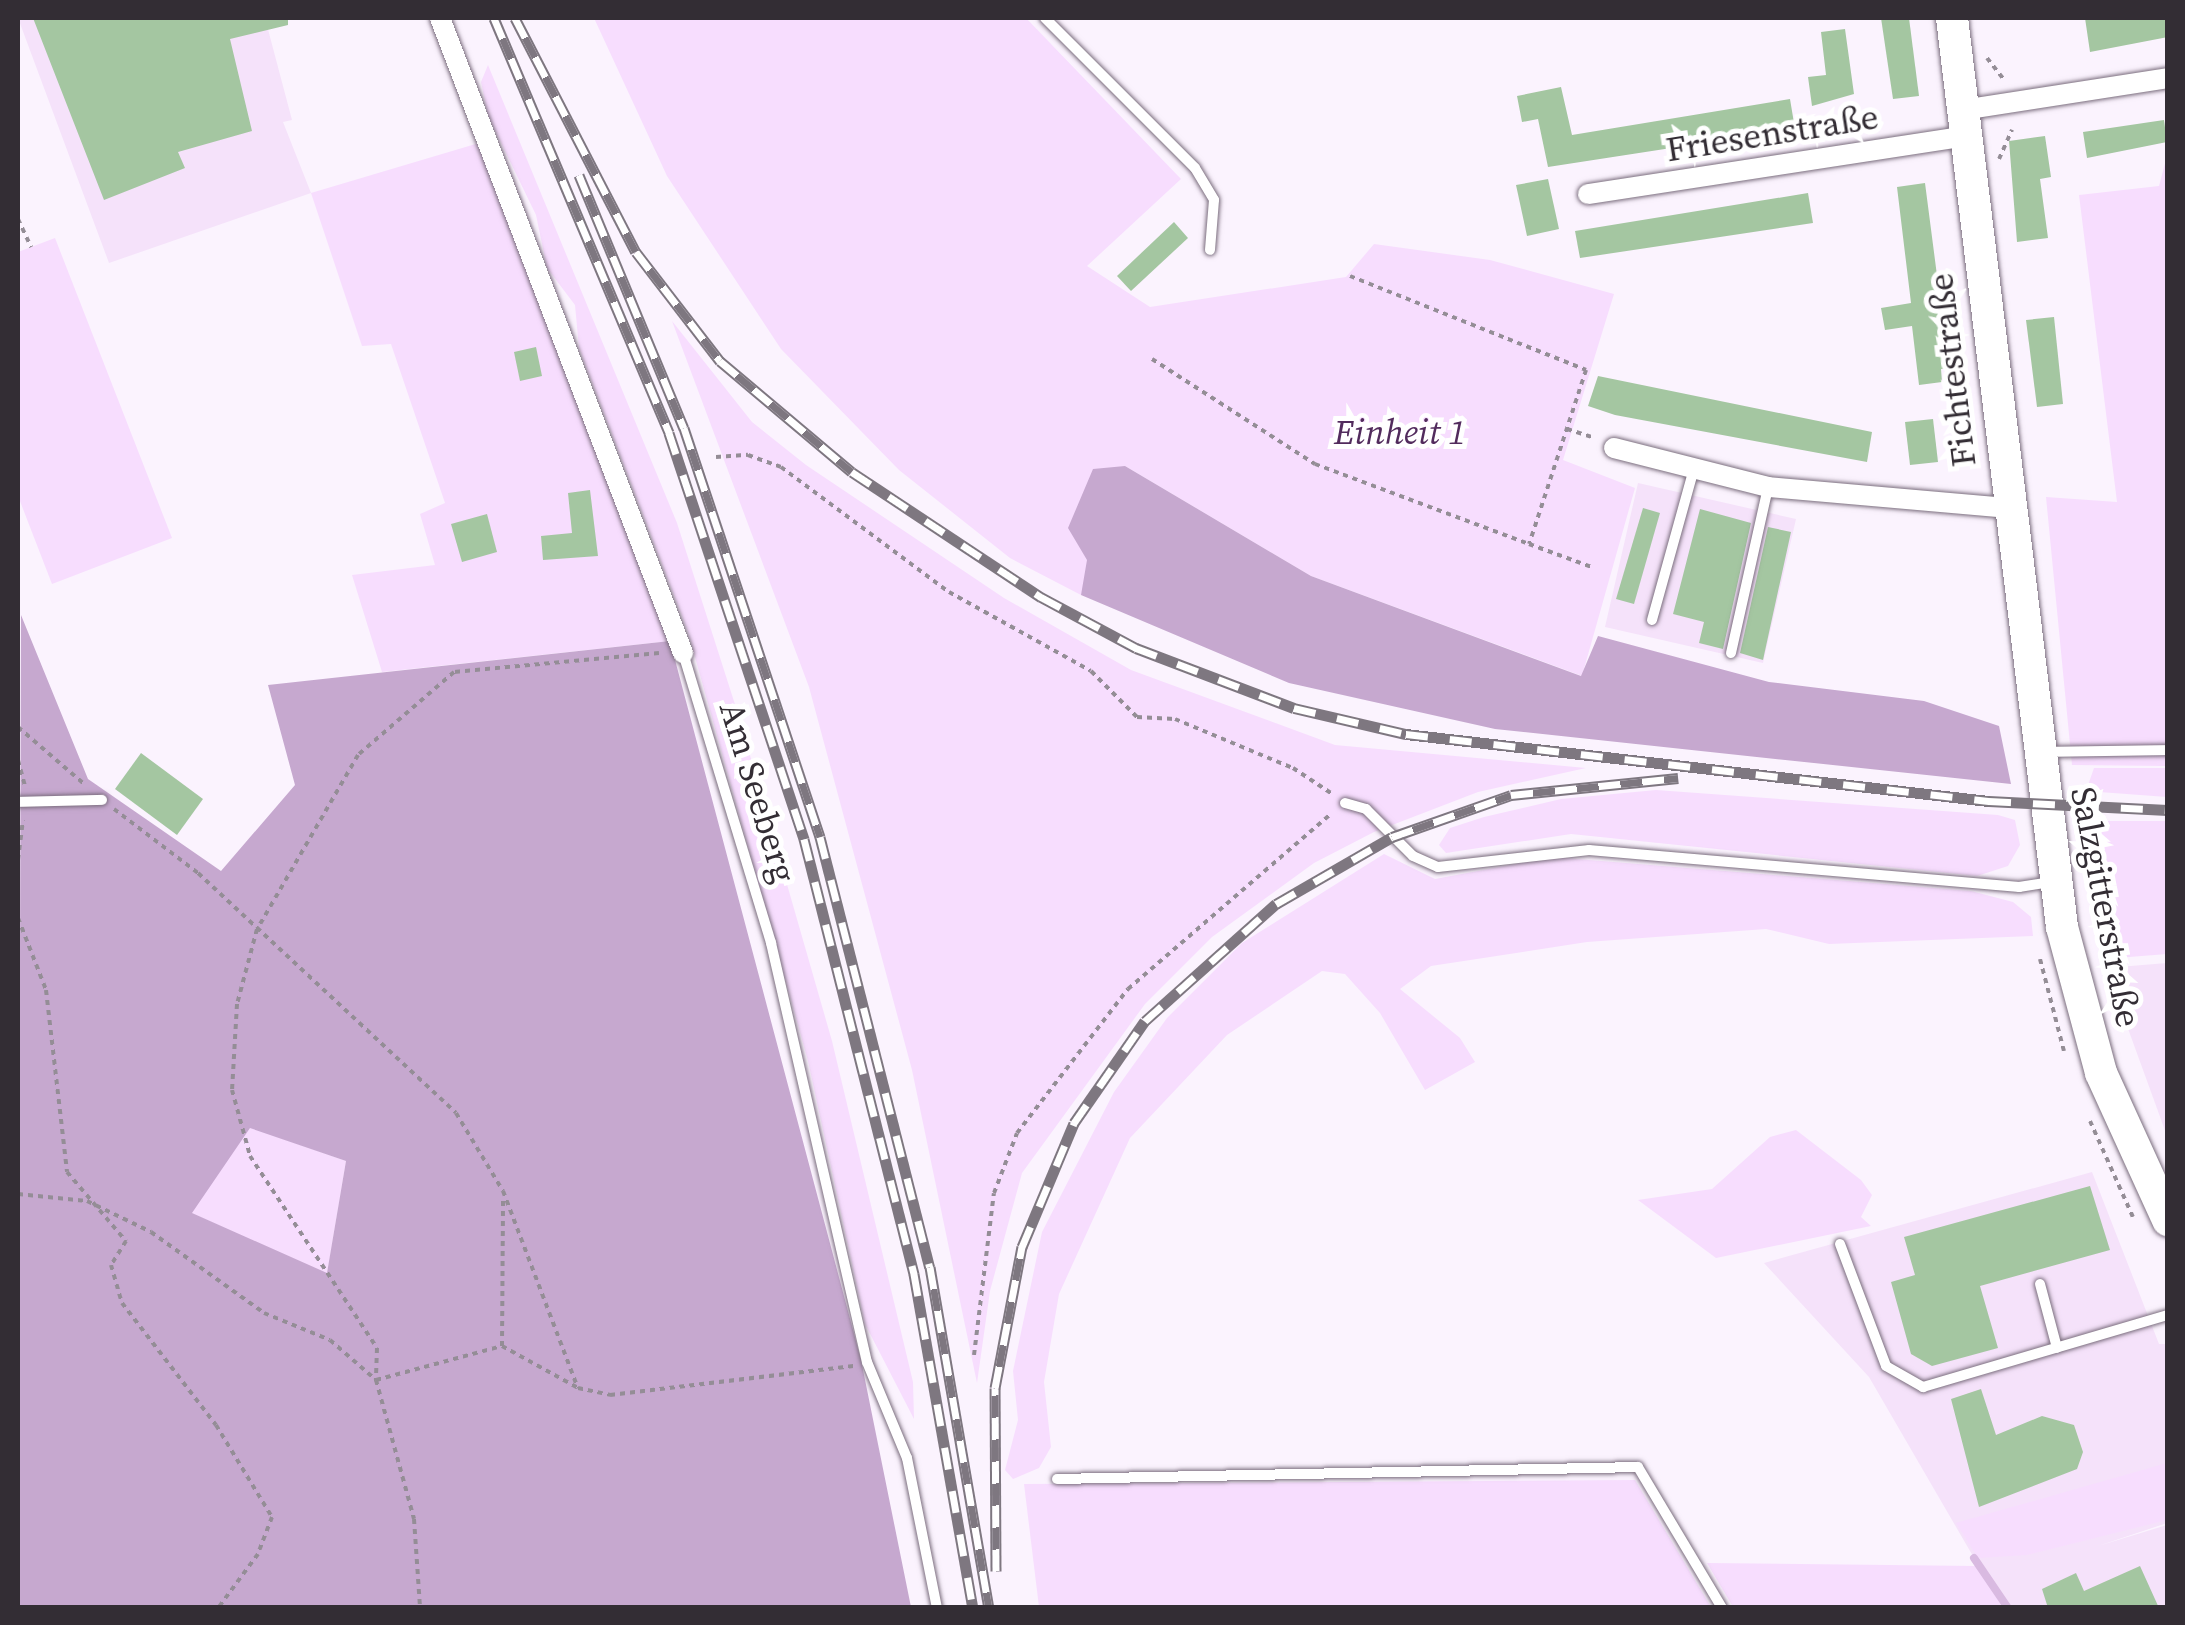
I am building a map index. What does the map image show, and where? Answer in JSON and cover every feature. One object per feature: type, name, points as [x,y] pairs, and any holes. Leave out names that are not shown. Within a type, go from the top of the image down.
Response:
[{"type":"main road","name":"Fichtestraße","points":[[1952,18],[2032,714]]},
{"type":"main road","name":"Salzgitterstraße","points":[[2032,714],[2054,882],[2086,1030],[2168,1220]]},
{"type":"street","name":"Am Seeberg","points":[[440,18],[683,654]]},
{"type":"street","name":"Friesenstraße","points":[[1588,194],[1964,123],[2168,78]]},
{"type":"street","points":[[1614,448],[1693,472],[1768,487],[2008,508]]},
{"type":"lane","points":[[1045,18],[1195,168],[1214,200],[1210,250]]},
{"type":"lane","points":[[1652,620],[1693,472]]},
{"type":"lane","points":[[1731,652],[1768,487]]},
{"type":"lane","name":"Am Seeberg","points":[[683,654],[770,943],[868,1362],[907,1458],[936,1608]]},
{"type":"lane","points":[[2037,752],[2168,750]]},
{"type":"lane","points":[[18,802],[102,800]]},
{"type":"lane","points":[[1345,803],[1366,809],[1413,856],[1438,867],[1589,850],[2019,887],[2054,882]]},
{"type":"lane","points":[[1840,1244],[1886,1366],[1902,1379],[1923,1387],[2168,1315]]},
{"type":"lane","points":[[2040,1284],[2056,1348]]},
{"type":"lane","points":[[1057,1478],[1638,1467],[1722,1608]]},
{"type":"path","points":[[1986,47],[2005,81]]},
{"type":"path","points":[[1998,162],[2012,130]]},
{"type":"path","points":[[18,219],[31,247]]},
{"type":"path","points":[[1350,276],[1586,370],[1529,544]]},
{"type":"path","points":[[1152,359],[1315,464],[1592,567]]},
{"type":"path","points":[[1567,428],[1614,448]]},
{"type":"path","points":[[716,457],[748,455],[781,466],[949,592],[1091,671],[1136,717],[1175,720],[1293,768],[1345,803],[1128,989],[1017,1134],[994,1192],[974,1355]]},
{"type":"path","points":[[420,1608],[414,1519],[376,1380],[378,1348],[250,1156],[232,1090],[237,1004],[256,929],[358,754],[454,672],[617,652],[683,654]]},
{"type":"path","points":[[18,728],[256,929],[456,1113],[502,1191],[578,1388]]},
{"type":"path","points":[[18,918],[46,990],[67,1172],[126,1241],[111,1265],[122,1303],[216,1426],[272,1517],[258,1554],[218,1608]]},
{"type":"path","points":[[502,1191],[502,1346]]},
{"type":"path","points":[[18,1194],[88,1201],[150,1232],[264,1313],[330,1340],[376,1380]]},
{"type":"path","points":[[376,1380],[502,1346],[578,1388],[610,1395],[821,1375],[868,1362]]},
{"type":"path","points":[[412,1608],[418,1599]]},
{"type":"shaded area","points":[[18,18],[265,18],[292,120],[283,122],[311,193],[109,263]]},
{"type":"shaded area","points":[[1125,466],[1311,576],[1581,676],[1598,636],[1769,682],[1924,701],[1999,726],[2011,784],[1495,729],[1289,683],[1081,595],[1087,560],[1068,528],[1093,469]]},
{"type":"shaded area","points":[[1638,483],[1796,519],[1763,663],[1605,627]]},
{"type":"shaded area","points":[[21,615],[88,779],[221,871],[295,785],[268,685],[670,641],[861,1360],[911,1607],[18,1607]],"holes":[[[250,1128],[346,1161],[327,1273],[192,1213]]]},
{"type":"shaded area","points":[[2168,963],[2167,1136],[2106,968]]},
{"type":"shaded area","points":[[2092,1172],[2159,1344],[2168,1344],[2167,1523],[2098,1546],[2167,1525],[2167,1607],[2012,1607],[1988,1582],[1869,1377],[1764,1263]]},
{"type":"green space","name":"Einheit 1","points":[[594,18],[1026,18],[1181,179],[1087,266],[1150,307],[1346,277],[1374,244],[1490,260],[1614,294],[1563,460],[1635,488],[1582,676],[1311,576],[1125,466],[1081,595],[1010,558],[899,470],[781,349],[667,176]]},
{"type":"green space","points":[[488,65],[677,523],[739,717],[832,1041],[913,1382],[914,1419],[865,1324],[808,1061],[688,632],[579,348],[575,305],[547,268],[536,215],[488,116],[481,82]]},
{"type":"green space","points":[[479,143],[670,641],[382,672],[352,575],[435,565],[420,514],[445,503],[391,344],[362,346],[311,193]]},
{"type":"green space","points":[[2167,156],[2167,766],[2072,765],[2046,497],[2117,502],[2079,195],[2159,186]]},
{"type":"green space","points":[[55,238],[172,538],[52,584],[18,496],[18,252]]},
{"type":"green space","points":[[672,321],[752,422],[806,465],[1004,598],[1131,670],[1335,745],[1586,768],[1478,792],[1374,832],[1314,863],[1212,937],[1145,1004],[1022,1173],[990,1291],[977,1383],[912,1070],[809,687]]},
{"type":"green space","points":[[2094,768],[2167,768],[2167,797],[2086,791]]},
{"type":"green space","points":[[1656,790],[1998,815],[2015,820],[2020,845],[2008,866],[1977,876],[1571,834],[1446,853],[1439,845],[1450,828],[1484,817],[1561,799]]},
{"type":"green space","points":[[2084,821],[2167,821],[2167,954],[2104,959]]},
{"type":"green space","points":[[1384,854],[1435,879],[1552,857],[1971,891],[2013,902],[2031,917],[2033,936],[1829,944],[1766,929],[1587,942],[1431,966],[1400,989],[1460,1038],[1475,1062],[1425,1090],[1380,1013],[1345,974],[1322,971],[1227,1035],[1130,1138],[1059,1294],[1044,1382],[1051,1447],[1039,1468],[1013,1479],[1005,1470],[1018,1420],[1013,1371],[1042,1232],[1114,1092],[1167,1018],[1242,943]]},
{"type":"green space","points":[[250,1127],[346,1161],[327,1274],[191,1213]]},
{"type":"green space","points":[[1796,1130],[1861,1180],[1872,1195],[1861,1217],[1871,1226],[1716,1258],[1638,1200],[1712,1189],[1770,1137]]},
{"type":"green space","points":[[2167,1463],[2167,1520],[2027,1555],[1978,1558],[1956,1523]]},
{"type":"green space","points":[[1635,1480],[1711,1607],[1039,1607],[1024,1484]]},
{"type":"green space","points":[[1707,1563],[1976,1566],[2003,1607],[1733,1607]]},
{"type":"building","points":[[33,18],[288,18],[288,25],[230,39],[252,131],[178,152],[185,168],[104,200]]},
{"type":"building","points":[[1881,18],[1909,18],[1919,96],[1893,99]]},
{"type":"building","points":[[2085,18],[2168,18],[2168,37],[2090,52]]},
{"type":"building","points":[[1845,29],[1854,94],[1812,106],[1808,77],[1826,75],[1821,32]]},
{"type":"building","points":[[1561,87],[1572,135],[1790,99],[1795,129],[1548,167],[1538,119],[1522,122],[1517,96]]},
{"type":"building","points":[[2164,120],[2167,142],[2087,158],[2083,132]]},
{"type":"building","points":[[2045,136],[2051,177],[2040,179],[2048,238],[2017,242],[2009,141]]},
{"type":"building","points":[[1548,179],[1559,229],[1527,236],[1516,185]]},
{"type":"building","points":[[1925,183],[1949,368],[1941,369],[1942,382],[1919,385],[1912,326],[1885,330],[1881,308],[1911,303],[1897,187]]},
{"type":"building","points":[[1808,193],[1813,223],[1580,258],[1575,231]]},
{"type":"building","points":[[1174,222],[1188,238],[1131,291],[1117,276]]},
{"type":"building","points":[[2054,317],[2063,404],[2037,407],[2026,320]]},
{"type":"building","points":[[536,347],[542,376],[520,381],[514,352]]},
{"type":"building","points":[[1598,376],[1872,432],[1867,462],[1615,415],[1588,406]]},
{"type":"building","points":[[1933,419],[1938,462],[1910,465],[1905,422]]},
{"type":"building","points":[[590,490],[598,556],[543,560],[541,536],[572,533],[568,493]]},
{"type":"building","points":[[1643,508],[1660,513],[1634,604],[1616,599]]},
{"type":"building","points":[[1700,509],[1751,523],[1723,649],[1699,643],[1704,622],[1673,614]]},
{"type":"building","points":[[487,514],[497,552],[462,562],[451,524]]},
{"type":"building","points":[[1768,527],[1791,532],[1763,660],[1740,653]]},
{"type":"building","points":[[141,753],[203,799],[177,835],[115,789]]},
{"type":"building","points":[[2090,1186],[2110,1250],[1980,1286],[1998,1348],[1932,1366],[1911,1354],[1891,1282],[1915,1275],[1904,1237]]},
{"type":"building","points":[[1981,1389],[1996,1435],[2042,1416],[2074,1425],[2083,1452],[2077,1469],[1979,1507],[1951,1399]]},
{"type":"building","points":[[2140,1566],[2159,1608],[2048,1608],[2042,1589],[2076,1573],[2084,1591]]},
{"type":"waterway","points":[[1974,1558],[2008,1608]]},
{"type":"railway","points":[[494,18],[669,433],[804,839],[914,1274],[973,1608]]},
{"type":"railway","points":[[515,18],[636,252],[720,361],[852,472],[1041,597],[1136,648],[1294,708],[1406,734],[1989,801],[2168,810]]},
{"type":"railway","points":[[579,175],[684,428],[820,837],[930,1267],[989,1608]]},
{"type":"railway","points":[[996,1571],[995,1388],[1022,1247],[1074,1123],[1145,1021],[1276,904],[1392,837],[1511,795],[1678,778]]}]
